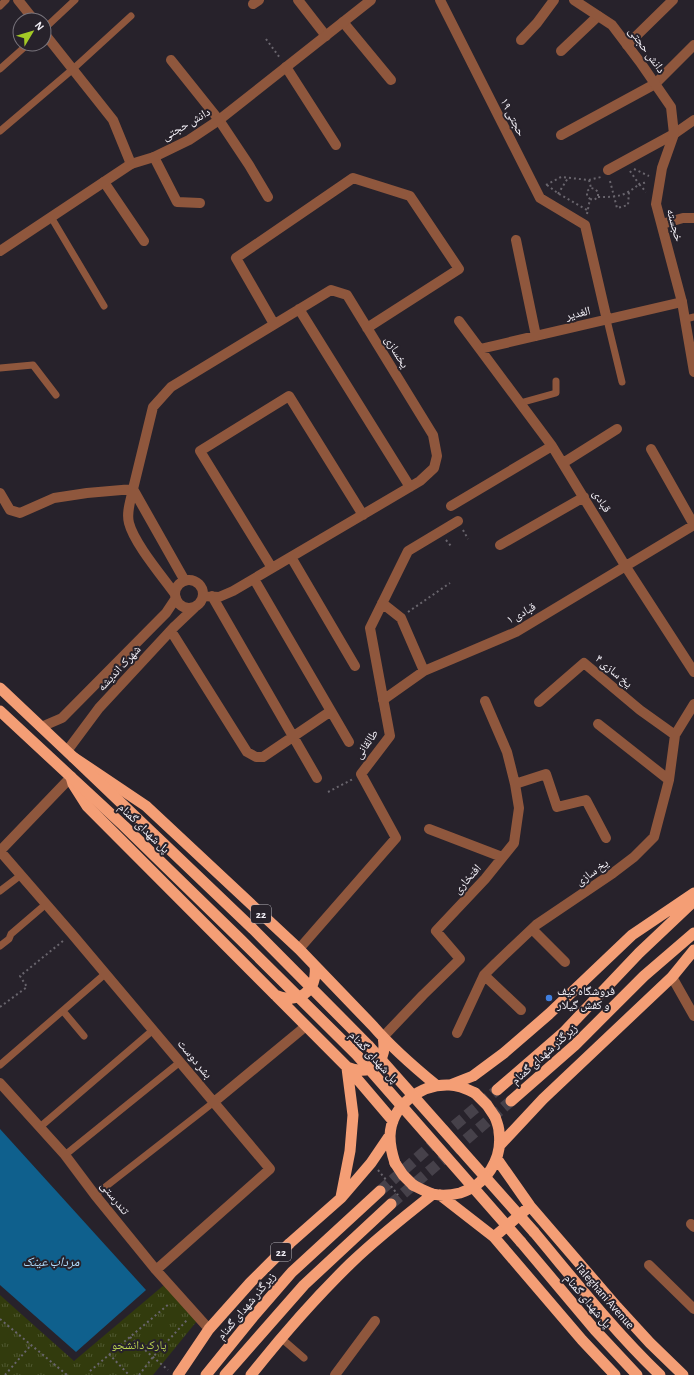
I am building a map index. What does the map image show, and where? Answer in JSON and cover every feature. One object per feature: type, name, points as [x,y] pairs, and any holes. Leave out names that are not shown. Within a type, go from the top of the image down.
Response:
[{"type":"highway","name":"22","points":[[0,688],[70,754],[146,806],[299,949],[374,1026],[383,1038],[436,1085]]},
{"type":"highway","name":"پل شهدای گمنام","points":[[0,711],[124,826],[357,1055],[521,1242],[595,1330],[636,1375]]},
{"type":"highway","name":"پل شهدای گمنام","points":[[70,754],[247,924],[368,1045],[534,1232],[607,1319],[660,1375]]},
{"type":"highway","points":[[71,778],[73,784],[87,806],[347,1067],[393,1121]]},
{"type":"highway","points":[[450,1085],[473,1076],[504,1053],[632,935],[694,893]]},
{"type":"highway","name":"زیرگذر شهدای گمنام","points":[[497,1090],[563,1033],[639,953],[694,901]]},
{"type":"highway","name":"زیرگذر شهدای گمنام","points":[[511,1101],[575,1045],[644,976],[694,933]]},
{"type":"highway","points":[[500,1145],[543,1099],[672,977],[694,950]]},
{"type":"highway","points":[[275,995],[288,999],[301,996],[307,992],[314,983],[316,972],[315,966]]},
{"type":"highway","points":[[347,1067],[364,1071],[376,1065],[384,1055],[385,1046],[383,1038]]},
{"type":"highway","points":[[341,1198],[350,1151],[353,1115],[347,1067]]},
{"type":"highway","name":"22","points":[[436,1085],[450,1085],[464,1088],[475,1093],[487,1105],[495,1117],[499,1131],[500,1145],[497,1159],[490,1172],[480,1182],[468,1190],[454,1194],[437,1194],[413,1185],[403,1175],[395,1163],[390,1149],[390,1135],[393,1121],[400,1108],[410,1097],[422,1090],[436,1085]]},
{"type":"highway","name":"22","points":[[173,1373],[209,1329],[250,1283],[290,1243],[341,1198],[372,1163],[390,1135]]},
{"type":"highway","points":[[497,1159],[530,1206],[631,1322],[683,1375]]},
{"type":"highway","name":"زیرگذر شهدای گمنام","points":[[206,1375],[292,1272],[380,1191]]},
{"type":"highway","points":[[251,1375],[281,1338],[352,1262],[384,1234],[437,1194],[494,1237],[577,1334],[615,1375]]},
{"type":"highway","points":[[225,1375],[304,1285],[391,1204]]},
{"type":"highway","points":[[494,1237],[530,1206]]},
{"type":"street","points":[[18,0],[28,12]]},
{"type":"street","points":[[298,0],[326,36]]},
{"type":"street","name":"دانش حجتی","points":[[0,251],[131,164],[154,157],[189,140],[219,120],[371,0]]},
{"type":"street","name":"حجتی ۱۹","points":[[440,0],[540,198],[585,225]]},
{"type":"street","points":[[521,40],[537,23],[554,0]]},
{"type":"street","name":"دانش حجتی","points":[[574,0],[612,25],[628,45],[671,107],[674,134]]},
{"type":"street","points":[[628,45],[673,0]]},
{"type":"street","points":[[562,51],[598,16]]},
{"type":"street","points":[[343,22],[391,80]]},
{"type":"street","points":[[52,43],[112,120],[131,164]]},
{"type":"street","points":[[561,135],[656,84],[694,46]]},
{"type":"street","points":[[171,60],[219,120],[268,197]]},
{"type":"street","points":[[286,67],[336,145]]},
{"type":"street","points":[[608,170],[674,134],[694,120]]},
{"type":"street","name":"خجسته","points":[[674,134],[662,168],[656,204],[682,302],[690,318],[694,372]]},
{"type":"street","points":[[154,157],[177,202],[200,203]]},
{"type":"street","points":[[274,324],[236,258],[353,178],[410,196],[458,269],[367,328]]},
{"type":"street","points":[[104,182],[144,241]]},
{"type":"street","points":[[662,224],[683,218],[694,218]]},
{"type":"street","points":[[585,225],[607,320]]},
{"type":"street","points":[[516,240],[536,336]]},
{"type":"street","name":"یخسازی","points":[[175,596],[136,540],[129,522],[129,506],[153,407],[172,387],[331,290],[347,295],[433,435],[437,456],[434,468],[420,481],[233,591],[219,597],[207,596]]},
{"type":"street","name":"الغدیر","points":[[480,349],[682,302]]},
{"type":"street","points":[[299,309],[410,487]]},
{"type":"street","name":"قبادی","points":[[459,321],[552,446],[626,567],[694,672]]},
{"type":"street","points":[[272,568],[200,451],[289,396],[363,515]]},
{"type":"street","points":[[563,463],[617,429]]},
{"type":"street","points":[[450,506],[552,446]]},
{"type":"street","points":[[651,449],[694,525]]},
{"type":"street","points":[[0,493],[10,510],[20,513],[54,498],[87,493],[133,489],[185,581]]},
{"type":"street","points":[[500,545],[584,497]]},
{"type":"street","name":"طالقانی","points":[[299,949],[396,838],[361,774],[390,736],[370,628],[408,551],[458,522]]},
{"type":"street","name":"قبادی ۱","points":[[383,700],[424,671],[516,632],[694,525]]},
{"type":"street","points":[[291,557],[355,666]]},
{"type":"street","points":[[254,579],[348,742]]},
{"type":"street","points":[[207,596],[195,607],[186,608],[181,606],[175,596],[178,586],[185,581],[189,580],[198,583],[201,586],[317,778]]},
{"type":"street","name":"شهرک اندیشه","points":[[42,727],[62,718],[166,613],[175,596]]},
{"type":"street","points":[[382,602],[401,618],[424,671]]},
{"type":"street","name":"شهرک اندیشه","points":[[70,754],[99,708],[195,607]]},
{"type":"street","points":[[171,631],[247,752],[256,757],[263,757],[331,711]]},
{"type":"street","points":[[126,653],[139,665]]},
{"type":"street","name":"یخ سازی ۴","points":[[539,702],[584,663],[640,710],[675,735]]},
{"type":"street","name":"افتخاری","points":[[383,1038],[423,995],[460,959],[436,931],[485,879],[514,842],[519,808],[515,784],[507,752],[485,701]]},
{"type":"street","name":"یخ سازی","points":[[457,1033],[484,975],[532,929],[613,873],[634,857],[654,837],[669,780],[675,735],[694,704]]},
{"type":"street","points":[[598,724],[669,780]]},
{"type":"street","points":[[515,784],[546,774],[557,807],[586,800],[606,838]]},
{"type":"street","points":[[0,851],[71,778]]},
{"type":"street","points":[[429,829],[502,857]]},
{"type":"street","name":"بشر دوست","points":[[0,851],[270,1169],[156,1270]]},
{"type":"street","points":[[532,929],[565,962]]},
{"type":"street","points":[[484,975],[521,1010]]},
{"type":"street","points":[[672,977],[694,1016]]},
{"type":"street","points":[[214,1102],[306,1026]]},
{"type":"street","name":"تندرستی","points":[[0,1083],[65,1155],[95,1195],[156,1270],[209,1329]]},
{"type":"street","points":[[649,1265],[694,1309]]},
{"type":"street","points":[[338,1374],[375,1321]]},
{"type":"lane","points":[[0,6],[6,0]]},
{"type":"lane","points":[[52,22],[75,0]]},
{"type":"lane","points":[[0,131],[131,16]]},
{"type":"lane","points":[[0,69],[19,52]]},
{"type":"lane","points":[[51,217],[104,306]]},
{"type":"lane","points":[[607,320],[622,382]]},
{"type":"lane","points":[[0,368],[33,365],[56,395]]},
{"type":"lane","points":[[520,403],[556,393],[556,381]]},
{"type":"lane","points":[[0,892],[21,875]]},
{"type":"lane","points":[[0,946],[9,939],[11,934],[46,904]]},
{"type":"lane","points":[[0,1065],[105,974]]},
{"type":"lane","points":[[63,1011],[84,1036]]},
{"type":"lane","points":[[40,1127],[153,1030]]},
{"type":"lane","points":[[65,1155],[180,1062]]},
{"type":"lane","points":[[95,1195],[214,1102]]},
{"type":"lane","points":[[281,1338],[304,1358]]},
{"type":"path","points":[[266,39],[286,67]]},
{"type":"path","points":[[656,204],[638,184],[629,168],[660,181]]},
{"type":"path","points":[[608,170],[617,208],[628,205],[629,192]]},
{"type":"path","points":[[552,205],[568,178]]},
{"type":"path","points":[[589,180],[591,188]]},
{"type":"path","points":[[590,199],[594,200],[598,197],[614,197],[629,192],[638,184],[660,181]]},
{"type":"path","points":[[546,185],[558,194],[588,210]]},
{"type":"path","points":[[591,188],[598,192],[598,197]]},
{"type":"path","points":[[585,225],[590,199],[587,196],[587,191],[591,188]]},
{"type":"path","points":[[401,618],[415,606],[450,583]]},
{"type":"path","points":[[328,792],[361,774]]},
{"type":"path","points":[[0,1007],[27,987],[20,976],[72,934]]},
{"type":"path","points":[[90,1371],[179,1295]]},
{"type":"path","points":[[139,1375],[153,1357],[194,1312]]},
{"type":"path","points":[[0,1319],[67,1375]]},
{"type":"path","points":[[130,1337],[173,1373]]},
{"type":"path","points":[[5,1375],[31,1345]]},
{"type":"path","points":[[109,1354],[129,1375]]},
{"type":"green space","name":"پارک دانشجو","points":[[164,1285],[197,1321],[153,1375],[0,1375],[0,1295],[74,1361]]},
{"type":"water","name":"مرداب عینک","points":[[0,1129],[146,1290],[76,1352],[0,1285]]},
{"type":"tunnel","points":[[380,1191],[497,1090]]},
{"type":"tunnel","points":[[391,1204],[511,1101]]},
{"type":"place","name":"فروشگاه کیف و کفش گیلار","points":[[549,998]]}]
